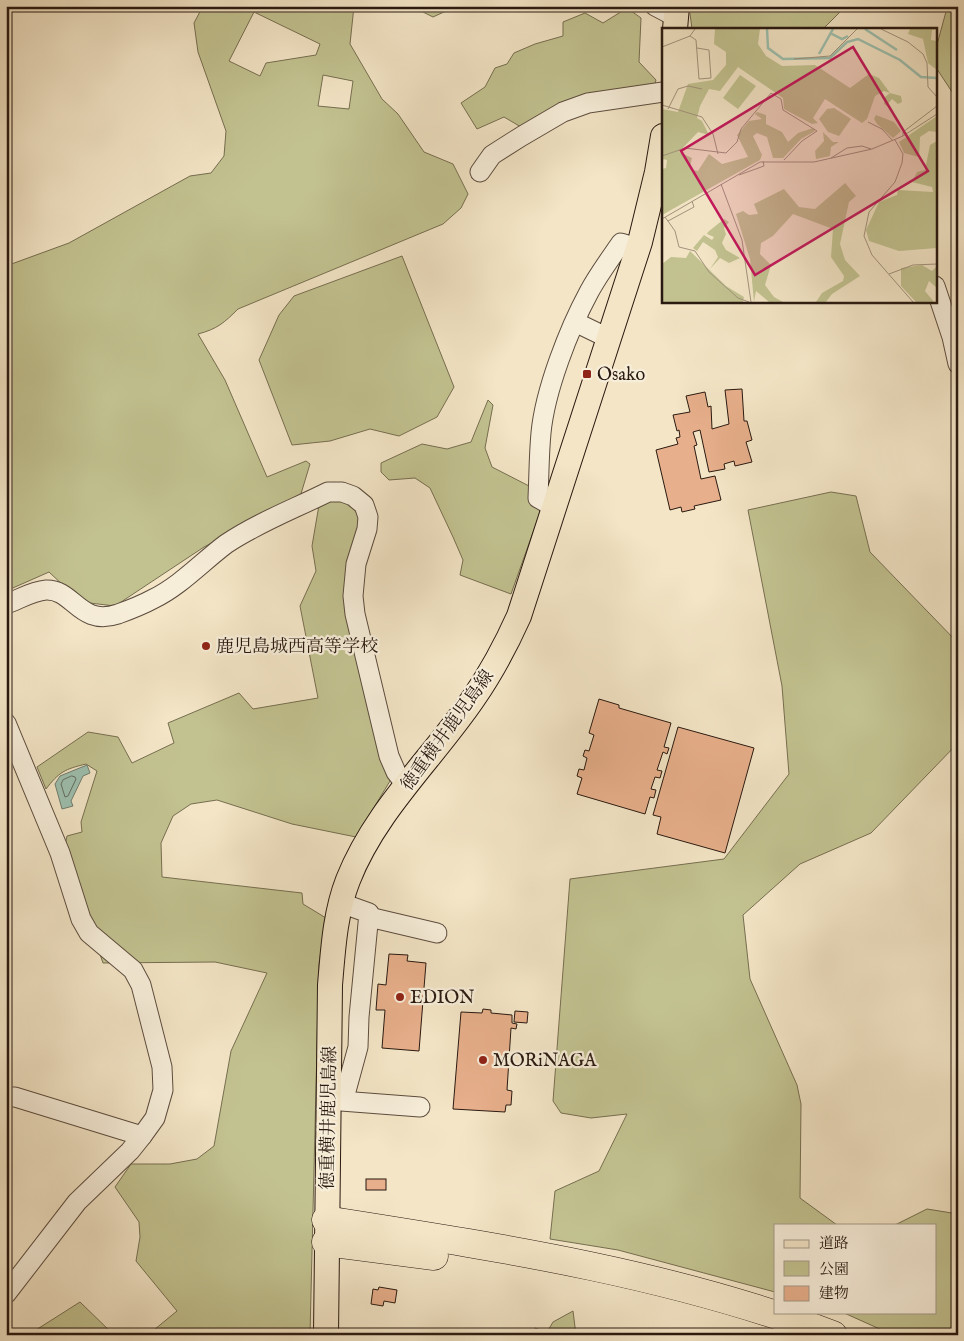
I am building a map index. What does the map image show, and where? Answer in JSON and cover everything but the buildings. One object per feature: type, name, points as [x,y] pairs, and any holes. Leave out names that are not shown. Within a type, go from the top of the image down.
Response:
[{"type":"highway","points":[[326,1231],[536,1254],[590,1265],[717,1296],[832,1335]]},
{"type":"main road","name":"徳重横井鹿児島線","points":[[326,1335],[330,985],[332,953],[341,903],[348,880],[378,824],[473,700],[502,652],[519,616],[638,248],[657,172],[662,142]]},
{"type":"street","points":[[655,6],[676,17]]},
{"type":"street","points":[[480,172],[492,155],[563,112],[588,103],[662,92]]},
{"type":"street","points":[[554,507],[538,498],[541,431],[546,402],[575,322],[590,290],[621,244],[638,248]]},
{"type":"street","points":[[936,289],[952,338],[958,364]]},
{"type":"street","points":[[575,322],[610,339]]},
{"type":"street","points":[[6,604],[39,591],[47,590],[56,592],[87,614],[96,617],[106,617],[153,599],[171,588],[227,544],[249,530],[328,492],[342,492],[353,496],[364,505],[368,516],[367,529],[356,564],[354,580],[355,614],[389,756],[396,772],[406,785]]},
{"type":"street","points":[[6,722],[60,853],[81,919],[89,934],[133,970],[141,985],[162,1067],[163,1090],[155,1118],[142,1136],[130,1151],[77,1202],[6,1294]]},
{"type":"street","points":[[328,1095],[346,1091],[358,1047],[359,1017],[369,917],[369,913],[341,903]]},
{"type":"street","points":[[369,917],[437,933]]},
{"type":"street","points":[[328,1095],[420,1107]]},
{"type":"street","points":[[6,1097],[15,1097],[142,1136]]},
{"type":"green space","points":[[203,6],[354,6],[350,44],[382,99],[398,114],[424,152],[453,164],[468,194],[461,208],[443,224],[238,309],[220,325],[198,334],[225,380],[267,477],[306,461],[310,464],[300,497],[204,547],[115,606],[81,602],[49,572],[6,591],[6,266],[69,243],[190,176],[211,173],[224,156],[226,131],[198,52],[194,23]],"holes":[[[254,12],[320,44],[316,55],[266,63],[260,76],[229,61]],[[323,75],[353,81],[349,109],[318,106]]]},
{"type":"green space","points":[[427,6],[457,6],[433,17],[423,12]]},
{"type":"green space","points":[[689,6],[846,6],[824,28],[692,28]]},
{"type":"green space","points":[[946,6],[958,6],[958,101],[936,68],[936,48]]},
{"type":"green space","points":[[627,8],[641,18],[639,62],[656,80],[654,87],[521,127],[504,117],[477,129],[461,103],[485,87],[495,68],[507,64],[514,53],[535,44],[563,36],[563,22],[585,13],[603,23]]},
{"type":"green space","points":[[402,256],[454,387],[437,417],[399,436],[370,429],[330,441],[292,445],[259,360],[279,315],[294,296]]},
{"type":"green space","points":[[488,400],[493,405],[485,448],[492,467],[531,487],[542,507],[511,594],[460,575],[463,560],[430,488],[415,478],[389,480],[381,472],[381,463],[422,444],[447,449],[471,442]]},
{"type":"green space","points":[[831,492],[856,496],[870,552],[958,643],[958,743],[871,833],[800,864],[743,915],[750,979],[797,1085],[801,1104],[800,1198],[836,1224],[774,1224],[774,1292],[618,1250],[550,1239],[555,1191],[599,1171],[627,1114],[591,1118],[561,1113],[553,1101],[570,879],[724,859],[789,774],[782,686],[748,510]]},
{"type":"green space","points":[[331,501],[341,501],[349,504],[355,510],[359,519],[366,694],[390,781],[356,837],[292,824],[217,800],[191,804],[173,816],[161,843],[162,877],[302,893],[303,904],[326,918],[319,964],[310,1335],[142,1335],[149,1334],[177,1311],[136,1261],[140,1237],[139,1222],[115,1187],[131,1164],[170,1164],[197,1159],[214,1146],[231,1051],[267,973],[215,962],[103,963],[64,850],[67,836],[82,832],[81,822],[97,771],[86,764],[73,768],[59,775],[46,789],[37,767],[88,732],[118,737],[132,763],[174,743],[168,723],[239,693],[253,709],[318,698],[300,606],[316,571],[312,546],[319,505]]},
{"type":"green space","points":[[927,1209],[958,1214],[958,1335],[893,1335],[846,1314],[936,1314],[936,1224],[897,1224]]},
{"type":"green space","points":[[80,1302],[114,1335],[28,1335]]},
{"type":"green space","points":[[573,1311],[576,1335],[534,1335],[535,1328],[547,1332],[553,1322]]},
{"type":"water","points":[[87,765],[90,773],[83,776],[71,801],[73,806],[62,809],[55,784],[60,776]]},
{"type":"place","name":"Osako","points":[[587,374]]},
{"type":"place","name":"鹿児島城西高等学校","points":[[206,646]]},
{"type":"place","name":"EDION","points":[[400,997]]},
{"type":"place","name":"MORiNAGA","points":[[483,1060]]}]
